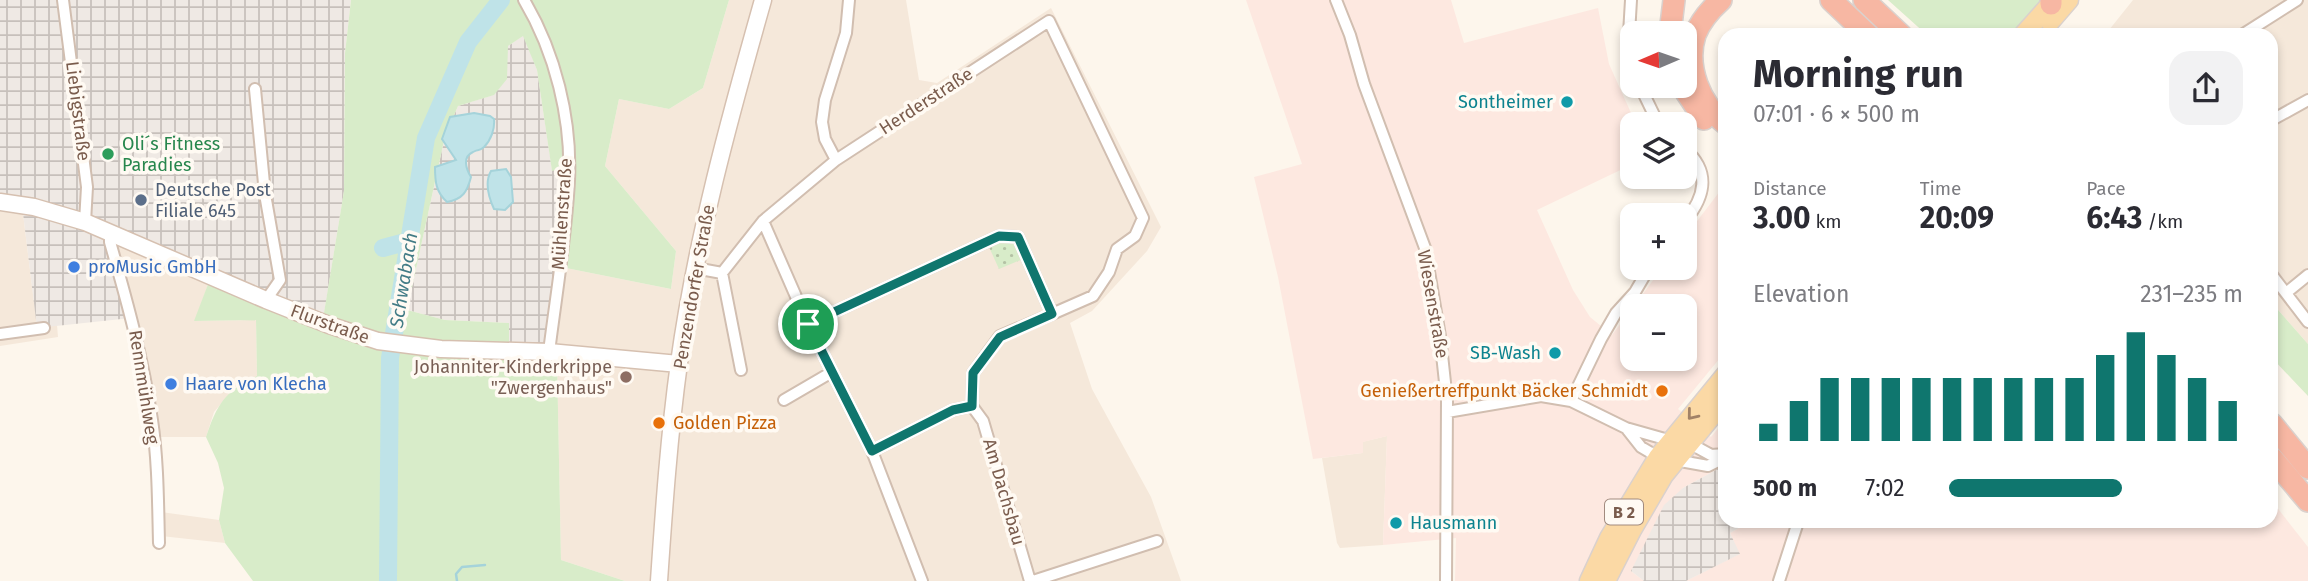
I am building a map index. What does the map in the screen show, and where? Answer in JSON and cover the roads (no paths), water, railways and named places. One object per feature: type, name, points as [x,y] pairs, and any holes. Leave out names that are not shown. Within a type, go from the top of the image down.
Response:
[{"type":"highway","points":[[1671,21],[1674,0]]},
{"type":"highway","points":[[1718,118],[1705,102],[1695,78],[1693,57],[1695,35],[1710,10],[1721,0]]},
{"type":"highway","points":[[1818,0],[1859,28]]},
{"type":"highway","points":[[1831,0],[1860,28]]},
{"type":"highway","points":[[1865,1],[1894,28]]},
{"type":"highway","points":[[1690,98],[1701,116],[1718,131]]},
{"type":"highway","points":[[2278,431],[2308,468]]},
{"type":"highway","points":[[2278,465],[2308,501]]},
{"type":"main road","points":[[2030,28],[2056,1]]},
{"type":"main road","points":[[2042,28],[2056,1]]},
{"type":"main road","name":"B 2","points":[[1603,578],[1609,538],[1718,386]]},
{"type":"main road","name":"B 2","points":[[1680,442],[1700,433],[1718,409]]},
{"type":"street","name":"Liebigstraße","points":[[63,0],[85,173],[85,222]]},
{"type":"street","name":"Mühlenstraße","points":[[524,0],[532,13],[555,71],[565,121],[569,179],[549,352]]},
{"type":"street","name":"Penzendorfer Straße","points":[[659,581],[679,364],[695,268],[729,118],[763,0]]},
{"type":"street","points":[[836,160],[825,139],[822,122],[825,100],[846,33],[849,0]]},
{"type":"street","name":"Wiesenstraße","points":[[1336,0],[1425,248],[1440,336],[1447,412],[1446,581]]},
{"type":"street","points":[[1630,21],[1631,0]]},
{"type":"street","points":[[2253,28],[2297,0]]},
{"type":"street","name":"Herderstraße","points":[[722,273],[763,221],[836,160],[1049,21],[1143,218],[1135,236],[1117,249],[1109,272],[1093,296],[1052,314]]},
{"type":"street","points":[[255,89],[265,194],[280,280],[266,300]]},
{"type":"street","points":[[2278,117],[2308,100]]},
{"type":"street","points":[[1697,164],[1701,171],[1703,190],[1697,207]]},
{"type":"street","name":"Flurstraße","points":[[0,202],[34,207],[85,222],[266,300],[378,341],[441,349],[549,352],[679,364]]},
{"type":"street","points":[[763,221],[808,324],[872,451],[922,581]]},
{"type":"street","name":"Rennmühlweg","points":[[110,234],[132,316],[152,421],[159,506],[159,544]]},
{"type":"street","points":[[808,324],[999,236],[1018,237],[1052,314],[1000,337],[973,373],[972,406],[953,410],[872,451]]},
{"type":"street","points":[[695,268],[722,273],[741,370]]},
{"type":"street","points":[[2286,292],[2308,275]]},
{"type":"street","points":[[1571,401],[1616,313],[1635,292],[1642,280]]},
{"type":"street","points":[[2278,282],[2308,322]]},
{"type":"street","points":[[0,334],[44,328]]},
{"type":"street","points":[[784,400],[832,372]]},
{"type":"street","points":[[1447,412],[1541,396],[1571,401],[1626,428],[1718,455]]},
{"type":"street","name":"Am Dachsbau","points":[[972,406],[983,421],[1032,581]]},
{"type":"street","points":[[1626,428],[1641,447],[1667,458],[1708,466],[1718,460]]},
{"type":"street","points":[[1779,581],[1796,528]]},
{"type":"street","points":[[1032,581],[1157,541]]},
{"type":"water","points":[[474,113],[494,119],[492,134],[484,147],[467,157],[471,177],[466,191],[461,197],[447,202],[437,186],[435,167],[456,160],[442,139],[450,117]]},
{"type":"water","points":[[506,169],[511,177],[513,202],[505,210],[494,209],[488,190],[489,176],[491,171]]},
{"type":"waterway","name":"Schwabach","points":[[388,581],[390,358],[426,138],[468,42],[501,0]]},
{"type":"waterway","points":[[383,248],[409,241]]},
{"type":"waterway","points":[[457,581],[456,574],[462,567],[485,565]]},
{"type":"place","name":"Sontheimer","points":[[1567,102]]},
{"type":"place","name":"Oli´s Fitness Paradies","points":[[108,154]]},
{"type":"place","name":"Deutsche Post Filiale 645","points":[[141,200]]},
{"type":"place","name":"proMusic GmbH","points":[[74,267]]},
{"type":"place","name":"SB-Wash","points":[[1555,353]]},
{"type":"place","name":"Johanniter-Kinderkrippe \"Zwergenhaus\"","points":[[626,377]]},
{"type":"place","name":"Haare von Klecha","points":[[171,384]]},
{"type":"place","name":"Genießertreffpunkt Bäcker Schmidt","points":[[1662,391]]},
{"type":"place","name":"Golden Pizza","points":[[659,423]]},
{"type":"place","name":"Hausmann","points":[[1396,523]]}]
